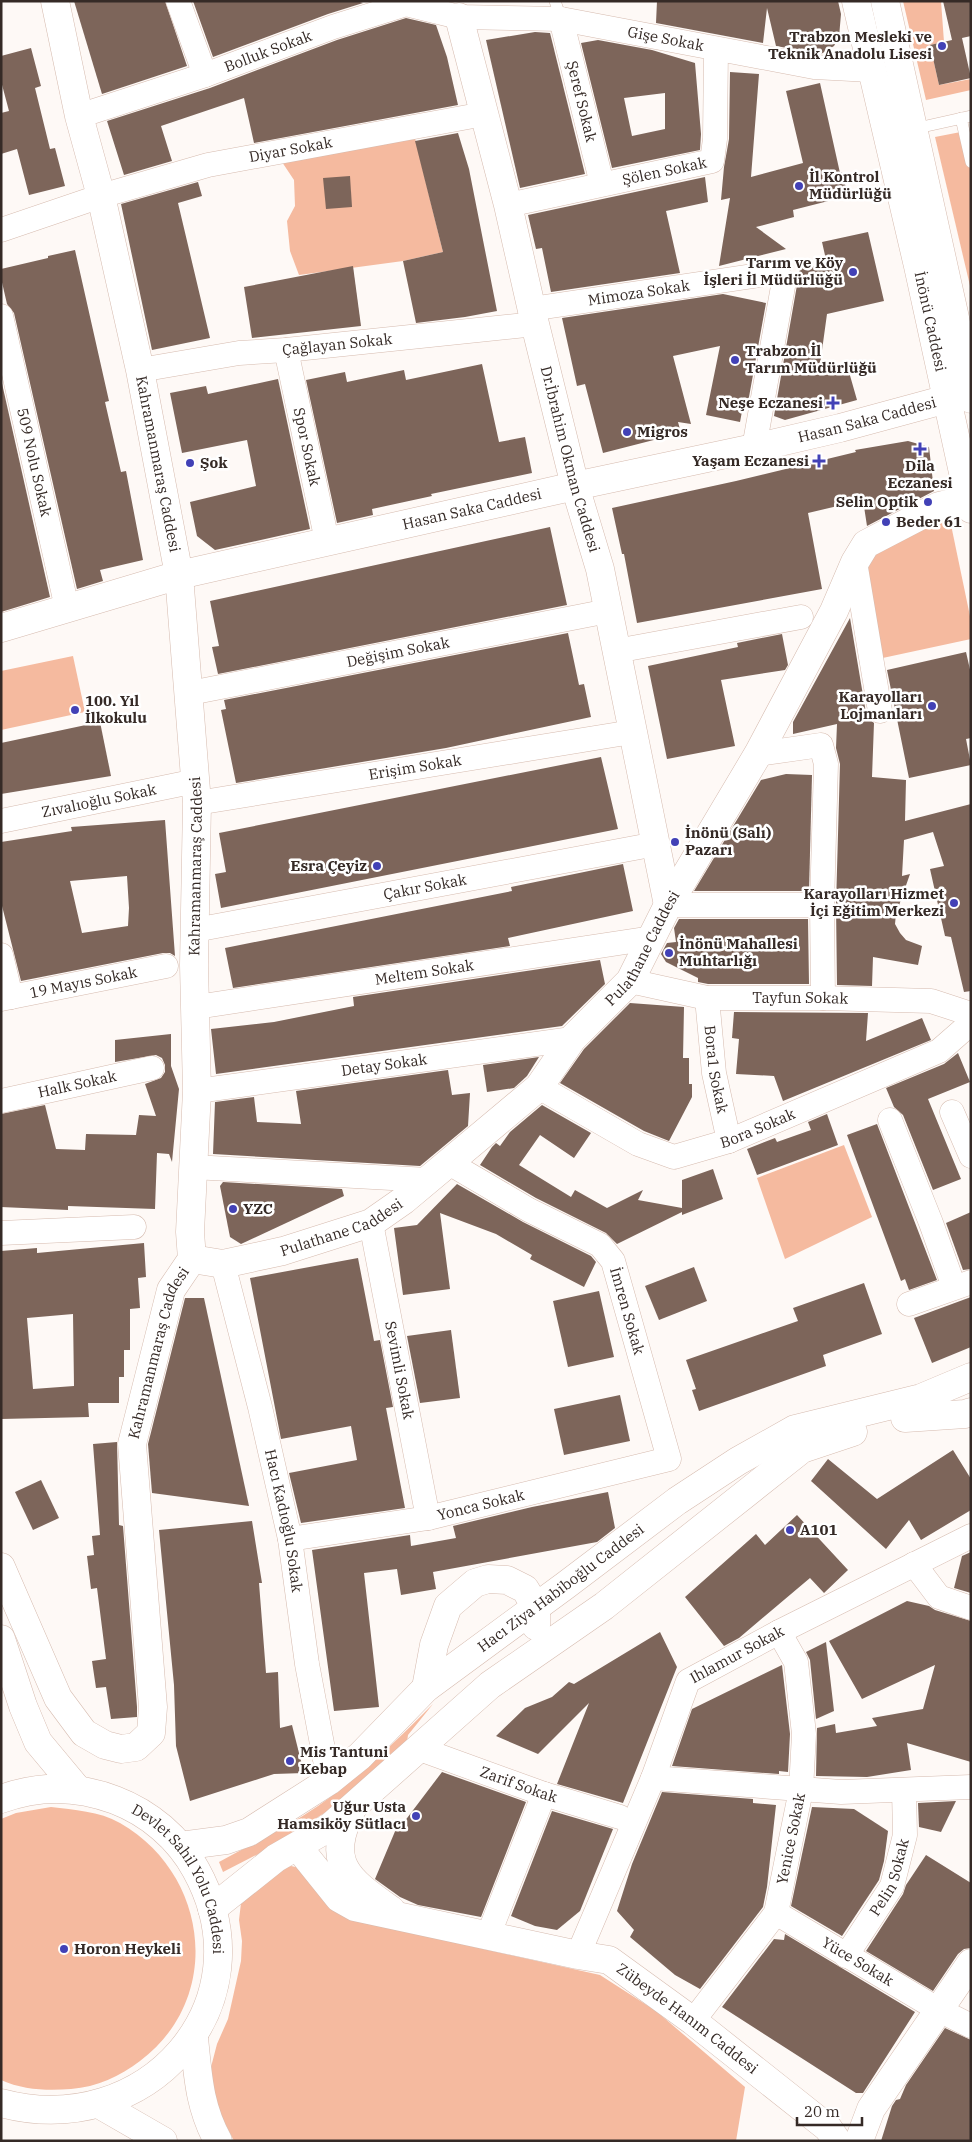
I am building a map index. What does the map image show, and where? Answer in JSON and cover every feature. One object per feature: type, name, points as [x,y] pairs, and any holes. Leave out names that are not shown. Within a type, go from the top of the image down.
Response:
[{"type":"street","name":"Kahramanmaraş Caddesi","points":[[1,1567],[58,1698],[84,1733],[105,1745],[121,1748],[136,1747],[151,1733],[153,1707],[132,1444],[171,1290],[192,1260],[190,1232],[197,1091],[196,792],[190,693],[179,575],[140,370],[101,196],[79,116],[55,1]]},
{"type":"street","points":[[178,1],[205,76]]},
{"type":"street","name":"İnönü Caddesi","points":[[856,1],[918,266],[962,397]]},
{"type":"street","name":"İnönü Caddesi","points":[[885,1],[913,129],[963,316],[962,397],[970,502]]},
{"type":"street","name":"Bolluk Sokak","points":[[79,116],[205,76],[333,27],[406,4],[459,17]]},
{"type":"street","name":"Gişe Sokak","points":[[459,17],[558,10],[716,49],[814,67],[871,70]]},
{"type":"street","name":"Şeref Sokak","points":[[558,10],[602,184]]},
{"type":"street","name":"Dr.İbrahim Okman Caddesi","points":[[459,17],[508,205],[575,486],[600,569],[668,905]]},
{"type":"street","name":"Şölen Sokak","points":[[508,205],[712,161],[716,49]]},
{"type":"street","name":"Diyar Sokak","points":[[1,230],[101,196],[208,165],[484,114]]},
{"type":"street","points":[[886,135],[913,129]]},
{"type":"street","name":"Mimoza Sokak","points":[[533,316],[773,273],[784,281],[754,448]]},
{"type":"street","name":"509 Nolu Sokak","points":[[1,316],[67,608]]},
{"type":"street","name":"Çağlayan Sokak","points":[[140,370],[239,354],[286,350],[533,316]]},
{"type":"street","name":"Spor Sokak","points":[[286,350],[328,541]]},
{"type":"street","name":"Hasan Saka Caddesi","points":[[1,628],[179,575],[754,448],[962,397]]},
{"type":"street","name":"Pulathane Caddesi","points":[[192,1260],[222,1264],[283,1251],[371,1223],[449,1163],[539,1087],[572,1040],[630,981],[668,905],[758,754],[834,611],[855,562],[866,544],[939,506],[970,502]]},
{"type":"street","points":[[855,562],[880,712]]},
{"type":"street","name":"Değişim Sokak","points":[[190,693],[608,611]]},
{"type":"street","points":[[616,650],[801,617]]},
{"type":"street","name":"Erişim Sokak","points":[[196,792],[632,732]]},
{"type":"street","points":[[758,754],[821,745],[826,764],[822,905],[823,998]]},
{"type":"street","name":"Zıvalıoğlu Sokak","points":[[1,820],[196,792]]},
{"type":"street","name":"Çakır Sokak","points":[[195,930],[656,844]]},
{"type":"street","points":[[668,905],[822,905]]},
{"type":"street","name":"Meltem Sokak","points":[[196,1007],[652,938]]},
{"type":"street","points":[[1,955],[6,998]]},
{"type":"street","name":"19 Mayıs Sokak","points":[[6,998],[166,966]]},
{"type":"street","name":"Tayfun Sokak","points":[[630,981],[707,998],[823,998],[931,1001],[971,1014]]},
{"type":"street","name":"Bora1 Sokak","points":[[707,998],[714,1073],[729,1141]]},
{"type":"street","name":"Bora Sokak","points":[[539,1087],[638,1144],[674,1156],[729,1141],[939,1051],[971,1023]]},
{"type":"street","name":"Detay Sokak","points":[[197,1091],[572,1040]]},
{"type":"street","name":"Halk Sokak","points":[[1,1101],[152,1068]]},
{"type":"street","points":[[952,1112],[971,1156]]},
{"type":"street","points":[[890,1120],[931,1223],[962,1284],[909,1304]]},
{"type":"street","name":"İmren Sokak","points":[[449,1163],[530,1210],[600,1245],[613,1262],[666,1477]]},
{"type":"street","points":[[193,1167],[428,1180]]},
{"type":"street","name":"Sevimli Sokak","points":[[371,1223],[428,1518]]},
{"type":"street","points":[[1,1234],[134,1227]]},
{"type":"street","name":"Hacı Kadıoğlu Sokak","points":[[222,1264],[260,1407],[290,1539],[307,1664],[329,1781]]},
{"type":"street","points":[[855,1414],[927,1379],[971,1362]]},
{"type":"street","name":"Hacı Ziya Habiboğlu Caddesi","points":[[180,1846],[226,1840],[249,1832],[329,1781],[360,1756],[426,1688],[536,1607],[666,1477],[738,1460],[795,1429],[921,1398],[971,1377]]},
{"type":"street","points":[[212,1909],[276,1858],[330,1827],[490,1685],[604,1606],[802,1449],[845,1434],[905,1418],[971,1391]]},
{"type":"street","points":[[905,1418],[971,1412]]},
{"type":"street","name":"Yonca Sokak","points":[[290,1539],[428,1518],[666,1477]]},
{"type":"street","name":"Ihlamur Sokak","points":[[578,1955],[653,1778],[688,1681],[779,1632],[971,1536]]},
{"type":"street","points":[[914,1564],[939,1596],[971,1608]]},
{"type":"street","points":[[426,1688],[434,1645],[448,1606],[475,1583],[488,1579],[507,1580],[525,1589],[536,1607],[535,1655]]},
{"type":"street","name":"Yenice Sokak","points":[[692,2021],[776,1913],[801,1790],[804,1734],[796,1662],[779,1632]]},
{"type":"street","points":[[1,1639],[23,1706],[38,1742],[78,1790]]},
{"type":"street","name":"Zarif Sokak","points":[[417,1748],[544,1794],[620,1818]]},
{"type":"street","points":[[653,1778],[841,1792],[971,1787]]},
{"type":"street","name":"Devlet Sahil Yolu Caddesi","points":[[1,1799],[19,1793],[57,1788],[95,1792],[131,1806],[163,1828],[189,1856],[207,1890],[217,1927],[218,1966],[210,2003],[194,2038],[169,2068],[139,2091],[104,2107],[70,2113],[36,2112],[1,2104]]},
{"type":"street","name":"Pelin Sokak","points":[[846,1956],[892,1886],[905,1834],[904,1790]]},
{"type":"street","points":[[488,1936],[544,1794]]},
{"type":"street","points":[[352,1809],[342,1829],[341,1864],[351,1879],[399,1916]]},
{"type":"street","name":"Zübeyde Hanım Caddesi","points":[[298,1847],[339,1898],[355,1907],[609,1960],[692,2021],[828,2128],[837,2141]]},
{"type":"street","name":"Yüce Sokak","points":[[776,1913],[939,2010],[971,2026]]},
{"type":"street","points":[[859,2141],[871,2109],[971,1963]]},
{"type":"street","points":[[194,2038],[200,2097],[211,2128],[218,2141]]},
{"type":"street","points":[[104,2107],[163,2141]]},
{"type":"lane","points":[[913,129],[966,117],[971,162]]},
{"type":"shaded area","points":[[903,1],[941,1],[944,42],[930,45],[939,85],[971,79],[971,90],[926,100]]},
{"type":"shaded area","points":[[971,130],[971,290],[935,137]]},
{"type":"shaded area","points":[[415,138],[443,252],[403,261],[299,275],[290,251],[287,221],[295,206],[294,180],[282,162]]},
{"type":"shaded area","points":[[931,518],[950,520],[971,621],[971,639],[878,659],[865,580],[871,557]]},
{"type":"shaded area","points":[[73,656],[85,712],[1,730],[1,671]]},
{"type":"shaded area","points":[[844,1145],[872,1217],[785,1259],[757,1178]]},
{"type":"shaded area","points":[[433,1704],[408,1735],[407,1742],[326,1812],[266,1850],[223,1872],[219,1862],[294,1821],[334,1795],[378,1758]]},
{"type":"shaded area","points":[[51,1807],[86,1812],[112,1819],[150,1845],[172,1873],[188,1904],[195,1938],[194,1971],[185,2004],[167,2035],[140,2061],[116,2076],[81,2088],[53,2090],[27,2088],[1,2080],[1,1819],[16,1813]]},
{"type":"shaded area","points":[[291,1866],[300,1868],[362,1922],[600,1975],[656,2011],[745,2087],[736,2141],[234,2141],[216,2106],[210,2087],[211,2067],[217,2044],[228,2019],[241,1961],[242,1941],[239,1920],[241,1903],[271,1872]]},
{"type":"building","points":[[74,1],[165,1],[187,66],[102,94]]},
{"type":"building","points":[[193,1],[357,1],[363,3],[328,14],[213,57]]},
{"type":"building","points":[[657,1],[838,1],[841,14],[839,37],[834,46],[821,54],[776,46],[767,8],[763,43],[656,23]]},
{"type":"building","points":[[943,1],[971,1],[971,36],[962,38],[971,78],[939,85],[930,45],[952,40]]},
{"type":"building","points":[[406,18],[436,25],[447,57],[458,105],[254,143],[244,98],[161,126],[172,161],[124,175],[107,121],[210,88],[337,40]]},
{"type":"building","points":[[535,32],[550,33],[585,174],[520,188],[486,40]]},
{"type":"building","points":[[598,40],[652,50],[695,63],[701,134],[700,150],[612,168],[581,43]],"holes":[[[665,93],[665,129],[632,136],[624,98]]]},
{"type":"building","points":[[31,48],[41,86],[35,88],[50,149],[55,148],[65,186],[29,195],[17,149],[1,154],[1,113],[9,111],[1,81],[1,56]]},
{"type":"building","points":[[730,72],[759,74],[751,177],[803,163],[786,91],[820,83],[840,173],[842,172],[848,196],[793,210],[794,217],[756,227],[786,249],[719,266],[730,198],[721,200],[729,139]]},
{"type":"building","points":[[458,133],[469,169],[497,311],[416,323],[403,261],[443,252],[415,141]]},
{"type":"building","points":[[350,176],[352,207],[326,209],[323,178]]},
{"type":"building","points":[[705,177],[708,202],[666,211],[680,273],[551,292],[542,248],[536,249],[528,215]]},
{"type":"building","points":[[198,182],[202,196],[178,203],[210,338],[152,350],[121,204]]},
{"type":"building","points":[[868,232],[884,301],[827,314],[819,372],[847,365],[857,400],[785,420],[774,416],[800,268],[827,264],[822,242]]},
{"type":"building","points":[[75,250],[109,401],[105,402],[121,472],[126,471],[143,560],[100,570],[103,581],[77,589],[14,313],[7,304],[1,278],[1,269]]},
{"type":"building","points":[[353,266],[361,326],[252,338],[244,287]]},
{"type":"building","points":[[723,294],[766,303],[747,408],[743,406],[740,422],[706,415],[720,346],[673,356],[691,424],[678,422],[681,433],[603,453],[585,384],[577,386],[562,318]]},
{"type":"building","points":[[482,364],[499,442],[525,437],[532,473],[431,494],[432,496],[372,509],[373,515],[337,523],[306,380],[345,372],[347,382],[404,370],[406,380]]},
{"type":"building","points":[[1,379],[50,597],[1,612]]},
{"type":"building","points":[[278,379],[310,529],[215,550],[197,536],[190,502],[256,486],[247,440],[182,453],[170,393],[206,386],[208,394]]},
{"type":"building","points":[[908,441],[929,447],[934,491],[867,526],[863,500],[808,513],[822,589],[637,623],[624,554],[622,554],[612,508],[736,481],[856,452],[855,450]]},
{"type":"building","points":[[550,527],[567,605],[218,674],[212,647],[219,646],[210,601]]},
{"type":"building","points":[[850,618],[866,713],[874,723],[872,777],[906,780],[905,821],[971,804],[971,991],[964,992],[951,937],[945,936],[930,869],[944,866],[933,832],[904,840],[902,876],[910,874],[896,914],[895,924],[906,940],[922,946],[918,965],[873,957],[872,986],[837,985],[836,905],[840,764],[836,748],[837,724],[793,734],[793,722]]},
{"type":"building","points":[[568,633],[579,685],[584,684],[591,717],[446,748],[236,783],[221,710],[226,709],[224,700]]},
{"type":"building","points":[[782,634],[788,665],[785,670],[721,680],[735,746],[667,759],[648,666],[738,647],[737,643]]},
{"type":"building","name":"Karayolları Lojmanları","points":[[966,652],[971,674],[971,738],[966,739],[971,765],[909,778],[887,670]]},
{"type":"building","points":[[100,722],[111,776],[1,794],[1,743]]},
{"type":"building","points":[[601,757],[618,829],[221,908],[215,874],[226,872],[219,833]]},
{"type":"building","points":[[786,774],[812,775],[809,891],[694,891],[761,780]]},
{"type":"building","points":[[165,820],[175,956],[170,953],[163,953],[21,981],[1,902],[1,842],[72,831],[71,827]],"holes":[[[127,876],[128,926],[82,933],[70,881]]]},
{"type":"building","points":[[623,864],[633,911],[508,938],[510,946],[233,988],[225,948],[512,891],[511,887]]},
{"type":"building","points":[[679,919],[808,919],[809,984],[708,984],[698,982],[698,978],[666,962],[661,954],[667,943],[676,942],[674,928]]},
{"type":"building","points":[[600,960],[605,984],[562,1026],[216,1074],[211,1029],[274,1022],[354,1006],[353,997]]},
{"type":"building","points":[[630,1003],[684,1007],[683,1058],[689,1058],[689,1084],[692,1084],[692,1097],[669,1141],[644,1131],[560,1083],[584,1049]]},
{"type":"building","points":[[734,1012],[868,1013],[866,1041],[922,1018],[931,1040],[783,1101],[774,1076],[736,1074],[739,1039],[732,1038]]},
{"type":"building","points":[[171,1034],[171,1066],[179,1089],[172,1162],[169,1154],[157,1153],[155,1209],[68,1206],[68,1210],[1,1207],[1,1114],[45,1105],[56,1149],[85,1150],[86,1134],[136,1135],[139,1115],[156,1116],[145,1084],[161,1078],[165,1072],[165,1065],[162,1058],[156,1055],[115,1062],[115,1040]]},
{"type":"building","points":[[958,1053],[970,1082],[928,1099],[961,1179],[933,1190],[903,1115],[894,1107],[886,1088],[944,1064]]},
{"type":"building","points":[[539,1057],[527,1076],[514,1088],[487,1092],[483,1065]]},
{"type":"building","points":[[448,1070],[452,1095],[470,1093],[468,1126],[420,1166],[213,1154],[215,1102],[254,1097],[257,1122],[301,1124],[296,1091]]},
{"type":"building","points":[[542,1105],[591,1133],[574,1158],[540,1135],[519,1165],[571,1197],[575,1190],[607,1208],[643,1190],[638,1200],[682,1208],[682,1180],[713,1169],[723,1199],[682,1215],[682,1212],[617,1244],[606,1233],[536,1198],[480,1165],[496,1143],[500,1146],[510,1132]]},
{"type":"building","points":[[827,1114],[838,1145],[757,1175],[747,1149],[775,1138],[777,1142],[811,1130],[808,1122]]},
{"type":"building","points":[[877,1124],[937,1280],[909,1290],[905,1279],[901,1281],[847,1135]]},
{"type":"building","points":[[223,1182],[342,1189],[344,1196],[241,1244],[230,1237],[220,1186]]},
{"type":"building","points":[[457,1184],[523,1222],[591,1256],[596,1262],[584,1287],[530,1259],[532,1255],[496,1234],[440,1213],[450,1289],[403,1295],[394,1228],[417,1225]]},
{"type":"building","points":[[971,1212],[971,1269],[963,1270],[946,1223]]},
{"type":"building","points":[[144,1243],[146,1277],[138,1278],[140,1308],[130,1309],[130,1350],[124,1350],[124,1377],[119,1377],[119,1403],[88,1403],[89,1417],[1,1419],[1,1251],[37,1248],[37,1253]],"holes":[[[73,1314],[74,1386],[33,1389],[27,1318]]]},
{"type":"building","points":[[358,1258],[374,1341],[380,1340],[393,1407],[386,1408],[405,1508],[301,1523],[289,1473],[357,1460],[351,1426],[281,1439],[250,1278]]},
{"type":"building","points":[[694,1267],[707,1301],[659,1320],[645,1286]]},
{"type":"building","points":[[864,1283],[882,1334],[823,1355],[826,1366],[699,1411],[692,1390],[696,1389],[686,1360],[798,1321],[793,1308]]},
{"type":"building","points":[[599,1291],[614,1357],[568,1367],[553,1301]]},
{"type":"building","points":[[971,1297],[971,1347],[932,1363],[914,1318]]},
{"type":"building","points":[[185,1298],[204,1298],[249,1506],[152,1493],[148,1444]]},
{"type":"building","points":[[451,1330],[460,1398],[420,1403],[407,1336]]},
{"type":"building","points":[[620,1395],[630,1441],[564,1455],[554,1409]]},
{"type":"building","points":[[117,1442],[119,1525],[123,1526],[137,1717],[111,1719],[106,1687],[96,1688],[92,1661],[106,1659],[97,1588],[91,1589],[87,1556],[94,1555],[92,1536],[100,1535],[93,1444]]},
{"type":"building","points":[[953,1450],[971,1479],[971,1510],[921,1540],[909,1520],[886,1549],[811,1481],[828,1459],[877,1499]]},
{"type":"building","points":[[41,1480],[59,1518],[33,1530],[15,1492]]},
{"type":"building","points":[[608,1492],[615,1528],[597,1542],[433,1572],[436,1589],[401,1595],[397,1569],[364,1573],[379,1707],[334,1711],[312,1550],[410,1535],[411,1546],[456,1538],[453,1526],[532,1507]]},
{"type":"building","points":[[797,1515],[848,1570],[824,1593],[810,1578],[739,1638],[724,1646],[685,1597],[756,1534],[765,1545]]},
{"type":"building","points":[[252,1521],[262,1583],[259,1583],[266,1673],[278,1672],[280,1728],[292,1725],[304,1773],[274,1774],[190,1801],[176,1746],[174,1685],[159,1530]]},
{"type":"building","points":[[971,1552],[971,1593],[954,1588],[962,1556]]},
{"type":"building","points":[[907,1601],[929,1606],[935,1610],[971,1621],[971,1762],[907,1743],[911,1770],[867,1777],[816,1776],[817,1728],[835,1724],[836,1733],[877,1726],[872,1718],[923,1709],[935,1665],[862,1699],[829,1641]]},
{"type":"building","points":[[660,1632],[677,1667],[623,1803],[557,1784],[589,1703],[538,1754],[496,1736],[525,1708],[552,1697],[569,1682],[574,1684]]},
{"type":"building","points":[[826,1642],[834,1711],[816,1719],[810,1660],[806,1652]]},
{"type":"building","points":[[782,1665],[790,1734],[788,1772],[779,1771],[779,1774],[672,1766],[692,1709]]},
{"type":"building","points":[[442,1772],[526,1802],[481,1917],[418,1905],[400,1897],[375,1879],[396,1829],[398,1830]]},
{"type":"building","points":[[662,1792],[753,1799],[753,1803],[776,1805],[763,1907],[700,1989],[675,1975],[630,1937],[634,1930],[617,1911],[632,1864]]},
{"type":"building","points":[[956,1801],[941,1832],[919,1827],[918,1803]]},
{"type":"building","points":[[812,1807],[854,1809],[888,1831],[879,1880],[842,1936],[791,1906]]},
{"type":"building","points":[[552,1811],[613,1829],[580,1911],[557,1930],[535,1926],[511,1916]]},
{"type":"building","points":[[926,1855],[971,1883],[971,1948],[964,1949],[958,1954],[933,1991],[866,1951]]},
{"type":"building","points":[[785,1934],[915,2012],[863,2093],[856,2093],[722,2007],[774,1939],[784,1940]]},
{"type":"building","points":[[945,2028],[971,2040],[971,2141],[881,2141],[892,2106],[896,2100],[900,2099],[906,2085]]},
{"type":"place","name":"Trabzon Mesleki ve Teknik Anadolu Lisesi","points":[[942,46]]},
{"type":"place","name":"İl Kontrol Müdürlüğü","points":[[799,186]]},
{"type":"place","name":"Tarım ve Köy İşleri İl Müdürlüğü","points":[[853,272]]},
{"type":"place","name":"Trabzon İl Tarım Müdürlüğü","points":[[735,360]]},
{"type":"place","name":"Neşe Eczanesi","points":[[833,403]]},
{"type":"place","name":"Migros","points":[[627,432]]},
{"type":"place","name":"Dila Eczanesi","points":[[920,449]]},
{"type":"place","name":"Yaşam Eczanesi","points":[[819,461]]},
{"type":"place","name":"Şok","points":[[190,463]]},
{"type":"place","name":"Selin Optik","points":[[928,502]]},
{"type":"place","name":"Beder 61","points":[[886,522]]},
{"type":"place","name":"Karayolları Lojmanları","points":[[932,706]]},
{"type":"place","name":"100. Yıl İlkokulu","points":[[75,710]]},
{"type":"place","name":"İnönü (Salı) Pazarı","points":[[675,842]]},
{"type":"place","name":"Esra Çeyiz","points":[[377,866]]},
{"type":"place","name":"Karayolları Hizmet İçi Eğitim Merkezi","points":[[954,903]]},
{"type":"place","name":"İnönü Mahallesi Muhtarlığı","points":[[669,953]]},
{"type":"place","name":"YZC","points":[[233,1209]]},
{"type":"place","name":"A101","points":[[790,1530]]},
{"type":"place","name":"Mis Tantuni Kebap","points":[[290,1761]]},
{"type":"place","name":"Uğur Usta Hamsiköy Sütlacı","points":[[416,1816]]},
{"type":"place","name":"Horon Heykeli","points":[[64,1949]]}]
